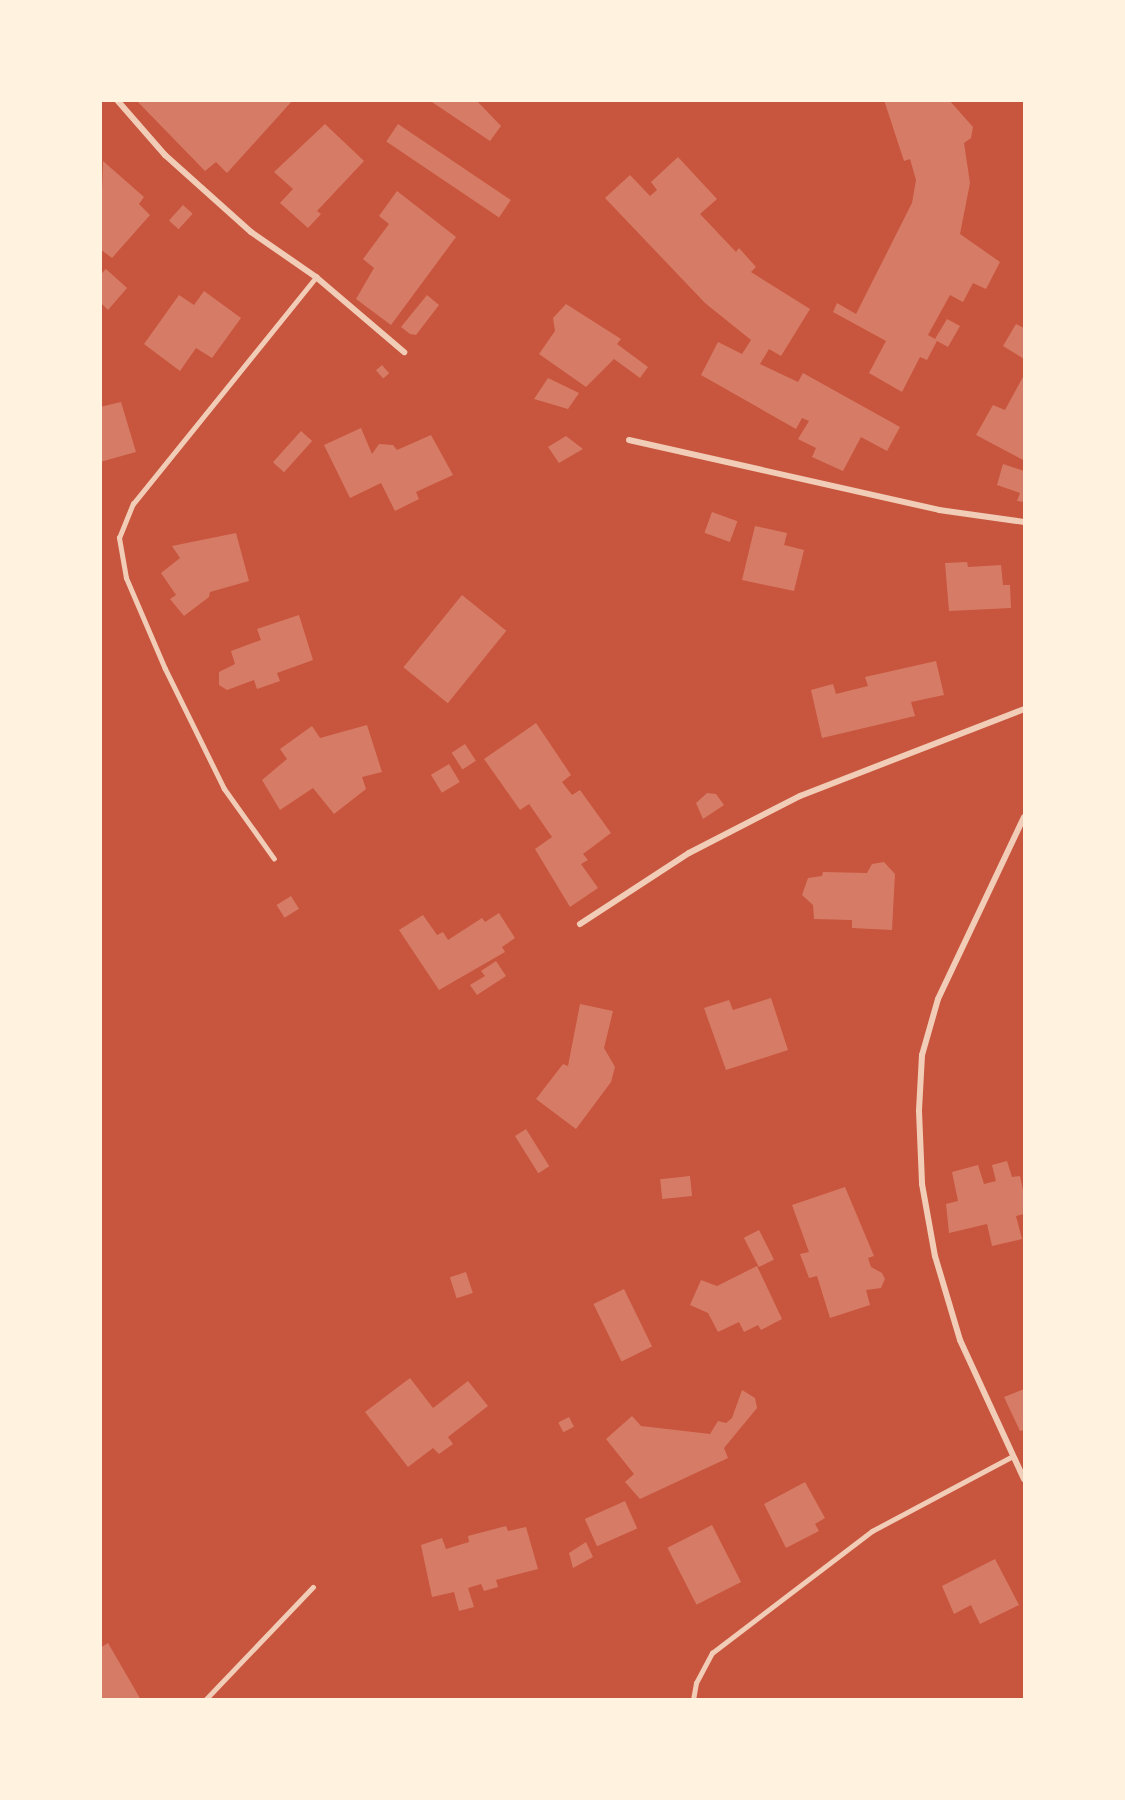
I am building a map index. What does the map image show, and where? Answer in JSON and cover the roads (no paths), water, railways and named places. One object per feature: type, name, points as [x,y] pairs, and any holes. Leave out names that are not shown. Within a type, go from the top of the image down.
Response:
[{"type":"street","points":[[117,100],[165,155],[251,232],[316,277],[404,352]]},
{"type":"street","points":[[629,440],[939,510],[1024,522]]},
{"type":"street","points":[[580,924],[689,854],[800,796],[1024,709]]},
{"type":"street","points":[[1024,817],[938,999],[922,1054],[919,1111],[922,1184],[935,1256],[960,1340],[1011,1457],[1024,1479]]},
{"type":"lane","points":[[274,859],[224,789],[165,669],[126,578],[119,538],[133,504],[316,277]]},
{"type":"lane","points":[[693,1700],[696,1683],[712,1653],[872,1531],[1011,1457]]},
{"type":"lane","points":[[205,1700],[313,1587]]}]
